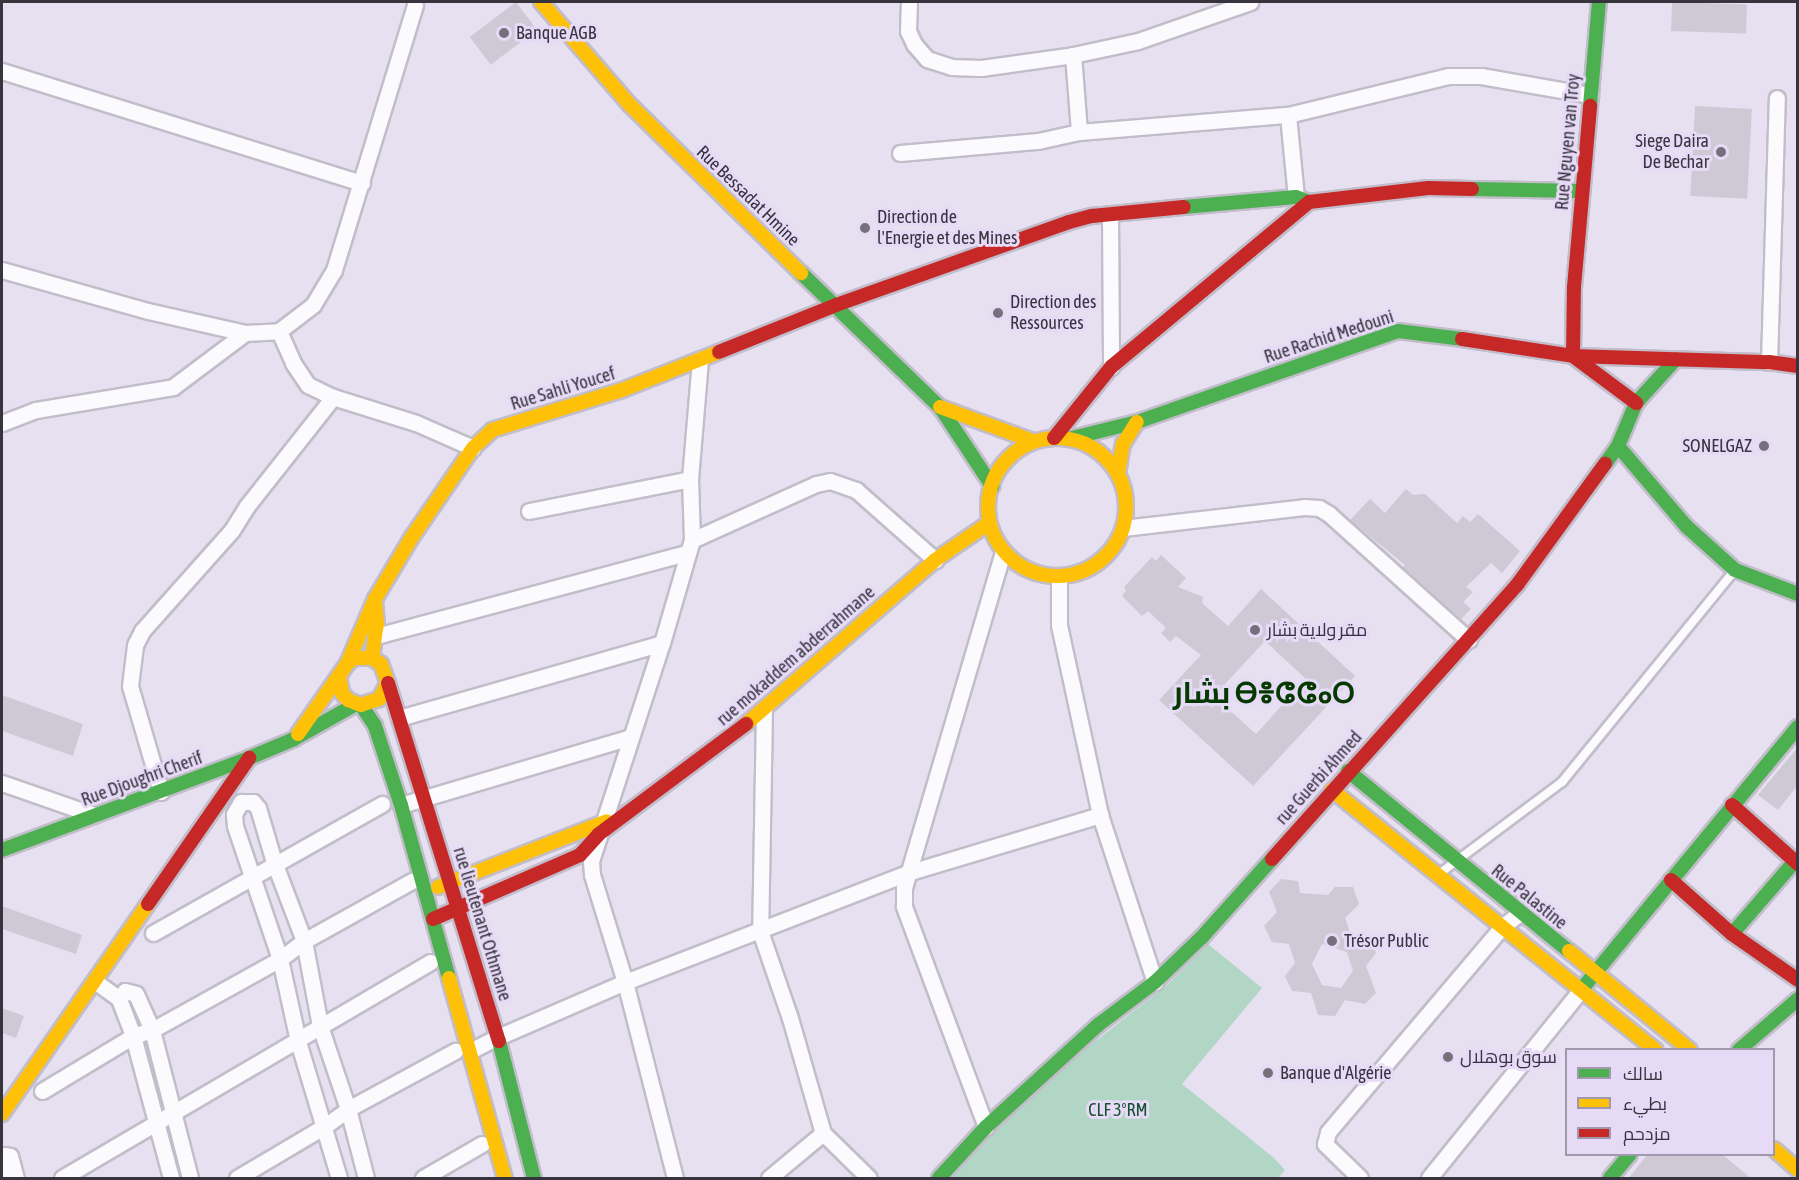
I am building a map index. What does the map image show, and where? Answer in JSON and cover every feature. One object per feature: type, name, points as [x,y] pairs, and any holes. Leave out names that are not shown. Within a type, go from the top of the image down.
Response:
[{"type":"main road","name":"Rue Bessadat Hmine","points":[[541,2],[630,105],[703,179],[940,407],[992,486]]},
{"type":"main road","name":"Rue Nguyen van Troy","points":[[1573,356],[1574,287],[1581,191],[1599,2]]},
{"type":"main road","name":"Rue Sahli Youcef","points":[[294,739],[343,670],[375,599],[431,505],[473,448],[492,430],[622,390],[836,305],[1069,222],[1110,214],[1428,188],[1581,191]]},
{"type":"main road","points":[[1061,438],[1111,367],[1302,199]]},
{"type":"main road","name":"Rue Rachid Medouni","points":[[1061,438],[1137,422],[1398,331],[1411,331],[1573,356],[1769,362]]},
{"type":"main road","points":[[1573,356],[1636,403]]},
{"type":"main road","name":"rue Guerbi Ahmed","points":[[939,1179],[986,1127],[1098,1025],[1155,982],[1202,937],[1348,771],[1469,640],[1517,585],[1618,446],[1636,403],[1676,359]]},
{"type":"main road","points":[[1769,362],[1797,366]]},
{"type":"main road","name":"Rue Bessadat Hmine","points":[[940,407],[1033,441]]},
{"type":"main road","points":[[1118,474],[1123,444],[1137,422]]},
{"type":"main road","points":[[1061,438],[1088,445],[1105,457],[1118,474],[1124,491],[1126,509],[1124,528],[1106,557],[1092,567],[1059,577],[1041,575],[1024,569],[1003,551],[988,523],[988,496],[997,471],[1014,452],[1033,441],[1061,438]]},
{"type":"main road","points":[[1618,446],[1686,526],[1735,570],[1797,594]]},
{"type":"main road","name":"rue mokaddem abderrahmane","points":[[426,892],[601,828],[625,816],[764,711],[863,620],[935,560],[988,523]]},
{"type":"main road","points":[[372,658],[376,636],[375,599]]},
{"type":"main road","points":[[359,705],[379,699],[388,682],[381,664],[372,658],[354,658],[343,670],[342,693],[359,705],[375,726],[426,892],[463,1051],[505,1179]]},
{"type":"main road","name":"rue lieutenant Othmane","points":[[388,682],[498,1037],[534,1179]]},
{"type":"main road","name":"Rue Djoughri Cherif","points":[[2,850],[249,758],[294,739],[359,705]]},
{"type":"main road","points":[[1580,992],[1797,727]]},
{"type":"main road","points":[[2,1114],[96,982],[249,758]]},
{"type":"main road","name":"Rue Palastine","points":[[1348,771],[1457,863],[1688,1048]]},
{"type":"main road","name":"Rue Palastine","points":[[1332,790],[1652,1048]]},
{"type":"main road","points":[[1732,805],[1796,863],[1732,934]]},
{"type":"main road","points":[[433,919],[562,866],[580,855],[601,828]]},
{"type":"main road","points":[[1671,880],[1732,934],[1797,980]]},
{"type":"main road","points":[[1741,1048],[1797,999]]},
{"type":"main road","points":[[1775,1151],[1797,1170]]},
{"type":"main road","points":[[1610,1179],[1629,1156]]},
{"type":"street","points":[[909,2],[908,31],[914,44],[927,59],[951,67],[981,68],[1073,55],[1138,41],[1250,2]]},
{"type":"street","points":[[2,270],[148,311],[245,333],[279,331],[313,305],[329,282],[362,183],[413,3]]},
{"type":"street","points":[[1073,55],[1079,132]]},
{"type":"street","points":[[2,71],[362,183]]},
{"type":"street","points":[[900,153],[1038,141],[1079,132],[1288,115],[1448,76],[1481,76],[1590,95]]},
{"type":"street","points":[[1769,362],[1777,98]]},
{"type":"street","points":[[1288,115],[1302,199]]},
{"type":"street","points":[[1110,214],[1111,367]]},
{"type":"street","points":[[279,331],[301,378],[308,385],[333,397],[416,423],[473,448]]},
{"type":"street","points":[[2,423],[36,410],[173,387],[245,333]]},
{"type":"street","points":[[675,1179],[625,982],[592,875],[591,861],[662,643],[689,547],[690,479],[700,359]]},
{"type":"street","points":[[160,792],[130,686],[135,645],[142,630],[232,531],[247,506],[333,397]]},
{"type":"street","points":[[529,511],[690,479]]},
{"type":"street","points":[[376,636],[689,547],[816,484],[830,481],[856,489],[935,560]]},
{"type":"street","points":[[1124,528],[1304,507],[1319,508],[1329,514],[1469,640]]},
{"type":"street","points":[[986,1127],[904,906],[907,873],[1003,551]]},
{"type":"street","points":[[1059,577],[1059,625],[1100,815],[1155,982]]},
{"type":"street","points":[[399,718],[662,643]]},
{"type":"street","points":[[764,711],[760,931],[790,1018],[823,1133],[869,1179]]},
{"type":"street","points":[[401,805],[631,737]]},
{"type":"street","points":[[2,783],[94,815]]},
{"type":"street","points":[[339,1179],[298,1041],[280,959],[250,878],[235,826],[234,814],[241,802],[253,802],[258,808],[274,862],[304,941],[320,1026],[348,1109],[366,1179]]},
{"type":"street","points":[[153,933],[274,862],[381,804]]},
{"type":"street","points":[[237,1179],[348,1109],[463,1051],[625,982],[907,873],[1100,815]]},
{"type":"street","points":[[42,1091],[133,1036],[152,1030],[280,959],[304,941],[412,880]]},
{"type":"street","points":[[1360,1179],[1325,1144],[1328,1132],[1503,927],[1520,913]]},
{"type":"street","points":[[62,1179],[430,962]]},
{"type":"street","points":[[96,982],[119,999],[133,1036],[171,1179]]},
{"type":"street","points":[[119,999],[124,991],[136,994],[152,1030],[172,1116],[190,1179]]},
{"type":"street","points":[[1429,1179],[1580,992]]},
{"type":"street","points":[[769,1179],[823,1133]]},
{"type":"street","points":[[423,1179],[482,1144]]},
{"type":"street","points":[[3,1179],[4,1155],[10,1156],[16,1179]]},
{"type":"lane","points":[[1438,875],[1457,863],[1562,782],[1735,570]]},
{"type":"green space","name":"CLF 3°RM","points":[[1208,944],[1262,988],[1182,1084],[1273,1157],[1285,1170],[1278,1178],[945,1178],[1042,1083],[1167,985]]},
{"type":"building","name":"Banque AGB","points":[[516,2],[537,30],[491,65],[470,37]]},
{"type":"building","points":[[1672,2],[1747,5],[1746,34],[1671,31]]},
{"type":"building","name":"Siege Daira De Bechar","points":[[1695,106],[1752,109],[1747,199],[1690,196]]},
{"type":"building","points":[[1406,489],[1413,495],[1425,494],[1457,523],[1463,516],[1470,522],[1478,514],[1520,551],[1502,573],[1491,563],[1466,587],[1473,592],[1463,602],[1471,609],[1461,619],[1403,567],[1405,565],[1350,520],[1370,499],[1385,513]]},
{"type":"building","points":[[1161,555],[1186,578],[1178,587],[1203,597],[1202,603],[1228,626],[1261,589],[1355,676],[1253,786],[1159,700],[1201,655],[1176,636],[1170,642],[1161,633],[1166,628],[1148,611],[1142,616],[1122,596],[1126,591],[1124,587],[1152,557],[1156,561]],"holes":[[[1265,641],[1306,679],[1256,734],[1214,696]]]},
{"type":"building","points":[[2,695],[83,724],[73,756],[2,731]]},
{"type":"building","points":[[1797,748],[1797,786],[1778,810],[1758,795]]},
{"type":"building","points":[[1281,879],[1298,881],[1300,893],[1328,895],[1335,887],[1353,887],[1359,904],[1345,918],[1352,938],[1372,940],[1376,953],[1366,966],[1376,993],[1365,1004],[1345,1000],[1335,1016],[1318,1015],[1311,993],[1292,991],[1285,976],[1295,963],[1289,944],[1272,942],[1264,926],[1277,912],[1269,892]],"holes":[[[1322,944],[1347,952],[1353,971],[1341,988],[1322,985],[1312,964]]]},
{"type":"building","points":[[2,906],[82,935],[76,954],[2,929]]},
{"type":"building","points":[[2,1008],[24,1016],[16,1038],[2,1033]]},
{"type":"building","points":[[1646,1156],[1724,1156],[1752,1179],[1628,1179]]},
{"type":"traffic: fast","points":[[1590,106],[1599,2]]},
{"type":"traffic: fast","points":[[1472,189],[1581,191]]},
{"type":"traffic: fast","points":[[1184,207],[1296,197],[1309,202]]},
{"type":"traffic: fast","points":[[801,273],[940,407],[992,486]]},
{"type":"traffic: fast","points":[[1068,439],[1137,422],[1398,331],[1462,339]]},
{"type":"traffic: fast","points":[[1605,464],[1618,446],[1636,403],[1676,359]]},
{"type":"traffic: fast","points":[[1618,446],[1686,526],[1735,570],[1798,594]]},
{"type":"traffic: fast","points":[[2,850],[249,758],[294,739],[356,704]]},
{"type":"traffic: fast","points":[[361,705],[375,726],[401,805],[449,978]]},
{"type":"traffic: fast","points":[[1586,984],[1798,727]]},
{"type":"traffic: fast","points":[[1348,771],[1569,951]]},
{"type":"traffic: fast","points":[[939,1178],[986,1127],[1098,1025],[1155,982],[1202,937],[1272,859]]},
{"type":"traffic: fast","points":[[1732,934],[1795,861]]},
{"type":"traffic: fast","points":[[1741,1048],[1798,999]]},
{"type":"traffic: fast","points":[[499,1041],[534,1178]]},
{"type":"traffic: fast","points":[[1610,1178],[1628,1156]]},
{"type":"traffic: slow","points":[[541,2],[630,105],[801,273]]},
{"type":"traffic: slow","points":[[347,664],[375,599],[412,537],[473,448],[492,430],[622,390],[719,352]]},
{"type":"traffic: slow","points":[[940,407],[1033,441]]},
{"type":"traffic: slow","points":[[1118,474],[1123,444],[1137,422]]},
{"type":"traffic: slow","points":[[1057,438],[1083,443],[1106,458],[1121,481],[1126,507],[1121,533],[1106,556],[1083,571],[1057,576],[1031,571],[1008,556],[993,533],[988,507],[993,481],[1008,458],[1031,443],[1057,438]]},
{"type":"traffic: slow","points":[[746,724],[935,560],[989,523]]},
{"type":"traffic: slow","points":[[372,658],[377,624],[375,602]]},
{"type":"traffic: slow","points":[[298,734],[347,664],[354,658],[372,658],[381,664],[388,683],[379,699],[361,705],[348,700],[342,693],[339,676]]},
{"type":"traffic: slow","points":[[1332,790],[1653,1048]]},
{"type":"traffic: slow","points":[[438,887],[607,821]]},
{"type":"traffic: slow","points":[[2,1114],[148,904]]},
{"type":"traffic: slow","points":[[1569,951],[1688,1048]]},
{"type":"traffic: slow","points":[[449,978],[505,1178]]},
{"type":"traffic: slow","points":[[1775,1150],[1798,1170]]},
{"type":"traffic: jam","points":[[1573,356],[1574,287],[1590,106]]},
{"type":"traffic: jam","points":[[1054,438],[1111,367],[1309,202],[1428,188],[1472,189]]},
{"type":"traffic: jam","points":[[719,352],[836,305],[1069,222],[1092,216],[1184,207]]},
{"type":"traffic: jam","points":[[1462,339],[1573,356],[1769,362],[1798,366]]},
{"type":"traffic: jam","points":[[1573,356],[1636,403]]},
{"type":"traffic: jam","points":[[1272,859],[1517,585],[1605,464]]},
{"type":"traffic: jam","points":[[388,683],[499,1041]]},
{"type":"traffic: jam","points":[[433,919],[580,855],[599,834],[746,724]]},
{"type":"traffic: jam","points":[[148,904],[249,758]]},
{"type":"traffic: jam","points":[[1732,805],[1798,864]]},
{"type":"traffic: jam","points":[[1671,880],[1732,934],[1798,980]]},
{"type":"place","name":"Banque AGB","points":[[504,33]]},
{"type":"place","name":"Siege Daira De Bechar","points":[[1721,152]]},
{"type":"place","name":"Direction de l'Energie et des Mines","points":[[865,228]]},
{"type":"place","name":"Direction des Ressources","points":[[998,313]]},
{"type":"place","name":"SONELGAZ","points":[[1764,446]]},
{"type":"place","name":"مقر ولاية بشار","points":[[1255,630]]},
{"type":"place","name":"Trésor Public","points":[[1332,941]]},
{"type":"place","name":"سوق بوهلال","points":[[1448,1057]]},
{"type":"place","name":"Banque d'Algérie","points":[[1268,1073]]},
{"type":"district","name":"بشار ⴱⴻⵛⵛⴰⵔ","points":[[1264,692]]}]
